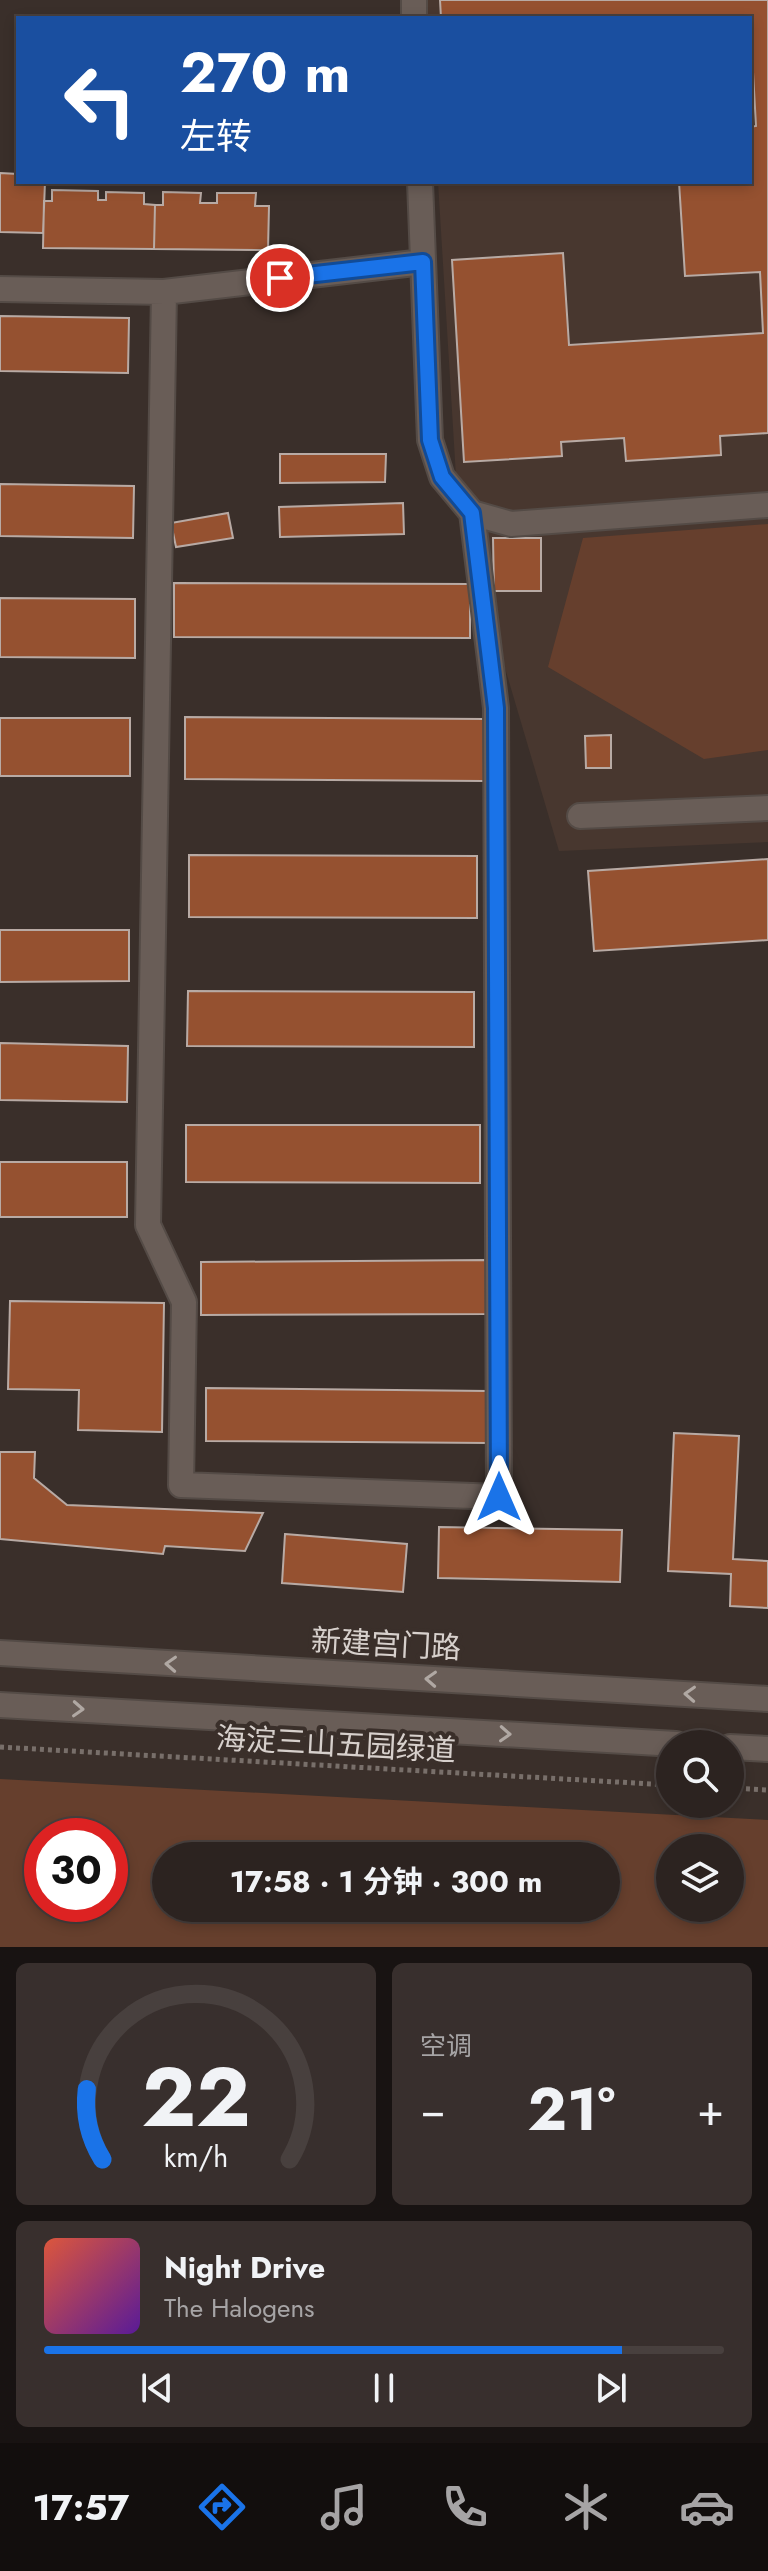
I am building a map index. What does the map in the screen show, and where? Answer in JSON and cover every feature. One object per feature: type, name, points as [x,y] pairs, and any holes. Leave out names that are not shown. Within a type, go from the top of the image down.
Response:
[{"type":"street","points":[[164,292],[148,1225],[184,1302],[181,1485],[499,1497],[496,708],[472,513],[442,477],[430,440],[420,184]]},
{"type":"street","points":[[0,289],[164,292],[423,262]]},
{"type":"street","points":[[472,513],[511,524],[768,505]]},
{"type":"street","points":[[580,816],[768,808]]},
{"type":"street","name":"新建宫门路","points":[[0,1653],[768,1699]]},
{"type":"street","points":[[0,1705],[656,1743]]},
{"type":"street","points":[[744,1748],[768,1749]]},
{"type":"path","name":"海淀三山五园绿道","points":[[0,1747],[656,1784]]},
{"type":"path","points":[[744,1789],[768,1790]]},
{"type":"shaded area","points":[[427,0],[768,0],[768,842],[559,851],[458,509],[438,184],[752,184],[752,16],[428,16]]},
{"type":"shaded area","points":[[768,524],[768,750],[704,759],[548,667],[583,538]]},
{"type":"shaded area","points":[[0,1779],[656,1814],[656,1818],[768,1820],[768,1947],[0,1947]]},
{"type":"building","points":[[440,0],[768,0],[768,433],[720,436],[721,455],[626,461],[624,438],[561,442],[562,456],[464,462],[452,260],[563,253],[569,345],[763,333],[760,272],[685,276],[679,184],[752,184],[752,127],[756,126],[752,16],[441,16]]},
{"type":"building","points":[[0,173],[16,174],[16,184],[45,184],[43,233],[0,232]]},
{"type":"building","points":[[52,190],[98,191],[98,200],[106,200],[106,192],[144,193],[144,204],[155,205],[154,249],[43,248],[44,201],[52,201]]},
{"type":"building","points":[[163,192],[201,193],[200,203],[217,203],[217,193],[256,193],[255,206],[269,206],[268,250],[154,249],[155,205],[163,205]]},
{"type":"building","points":[[0,316],[129,318],[128,373],[0,371]]},
{"type":"building","points":[[280,454],[386,454],[385,482],[280,483]]},
{"type":"building","points":[[0,484],[134,486],[133,538],[0,536]]},
{"type":"building","points":[[403,503],[404,534],[280,537],[279,507]]},
{"type":"building","points":[[228,513],[233,538],[176,547],[171,523]]},
{"type":"building","points":[[493,538],[541,538],[541,591],[494,591]]},
{"type":"building","points":[[174,583],[470,584],[470,638],[174,637]]},
{"type":"building","points":[[0,598],[135,599],[135,658],[0,657]]},
{"type":"building","points":[[185,717],[484,719],[484,781],[185,779]]},
{"type":"building","points":[[0,718],[130,718],[130,776],[0,776]]},
{"type":"building","points":[[611,735],[611,768],[586,768],[585,736]]},
{"type":"building","points":[[189,855],[477,856],[477,918],[189,917]]},
{"type":"building","points":[[768,859],[768,940],[594,951],[588,871]]},
{"type":"building","points":[[0,930],[129,930],[129,981],[0,982]]},
{"type":"building","points":[[188,991],[474,992],[474,1047],[187,1046]]},
{"type":"building","points":[[0,1043],[128,1046],[127,1102],[0,1100]]},
{"type":"building","points":[[186,1125],[480,1125],[480,1183],[186,1182]]},
{"type":"building","points":[[0,1162],[127,1162],[127,1217],[0,1217]]},
{"type":"building","points":[[486,1260],[486,1314],[201,1315],[201,1262]]},
{"type":"building","points":[[10,1301],[164,1303],[162,1432],[78,1430],[79,1390],[8,1389]]},
{"type":"building","points":[[206,1388],[488,1391],[488,1443],[206,1441]]},
{"type":"building","points":[[674,1433],[739,1436],[733,1559],[768,1561],[768,1608],[730,1606],[731,1574],[668,1571]]},
{"type":"building","points":[[0,1452],[35,1452],[34,1478],[67,1505],[263,1513],[245,1551],[165,1546],[163,1554],[0,1539]]},
{"type":"building","points":[[439,1527],[622,1530],[620,1582],[438,1578]]},
{"type":"building","points":[[285,1534],[407,1544],[403,1592],[282,1583]]},
{"type":"route","points":[[280,278],[423,262],[430,440],[442,477],[472,513],[496,708],[499,1497]]}]
